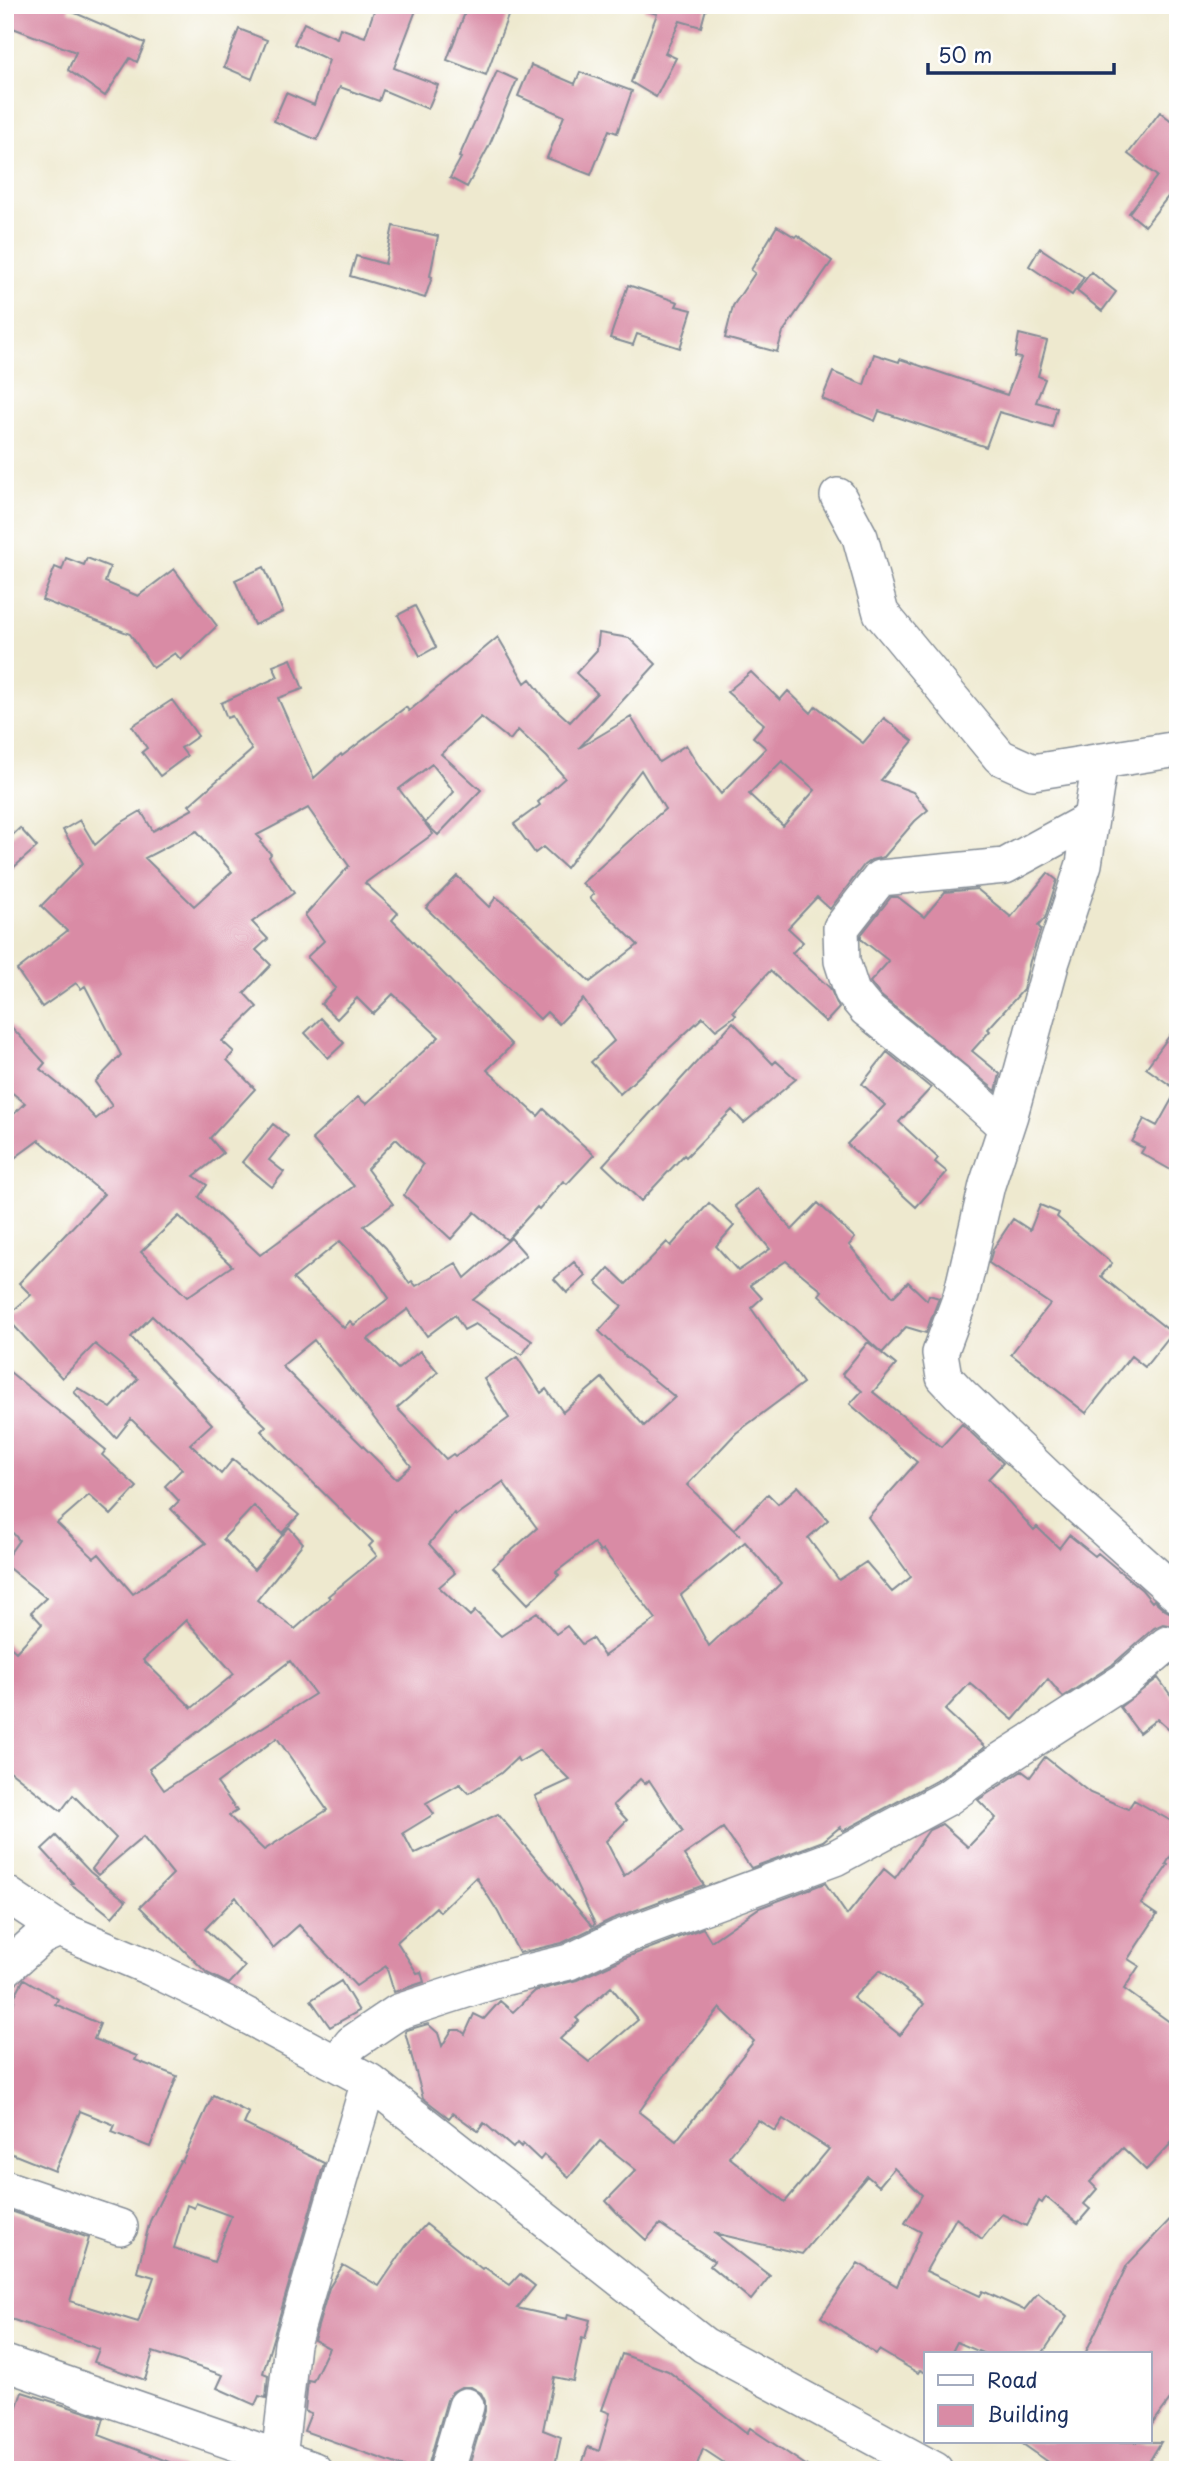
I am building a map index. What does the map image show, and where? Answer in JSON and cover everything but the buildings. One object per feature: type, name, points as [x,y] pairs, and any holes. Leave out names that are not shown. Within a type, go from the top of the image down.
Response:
[{"type":"street","points":[[838,496],[860,537],[881,613],[1000,757],[1033,772],[1178,749]]},
{"type":"street","points":[[1100,761],[1084,864],[1052,961],[987,1185],[961,1296],[940,1353],[944,1377],[1065,1494],[1178,1595]]},
{"type":"street","points":[[1006,1127],[955,1081],[866,1009],[852,992],[842,961],[841,928],[880,878],[1005,866],[1091,818]]},
{"type":"street","points":[[336,2063],[352,2043],[398,2012],[503,1978],[569,1962],[619,1938],[835,1858],[947,1798],[1124,1681],[1167,1644]]},
{"type":"street","points":[[5,1893],[59,1929],[196,1989],[369,2081],[704,2345],[935,2470]]},
{"type":"street","points":[[5,1969],[41,1937],[59,1929]]},
{"type":"street","points":[[279,2458],[292,2344],[369,2081]]},
{"type":"street","points":[[5,2188],[120,2227]]},
{"type":"street","points":[[5,2363],[314,2470]]},
{"type":"street","points":[[447,2470],[466,2406]]}]
